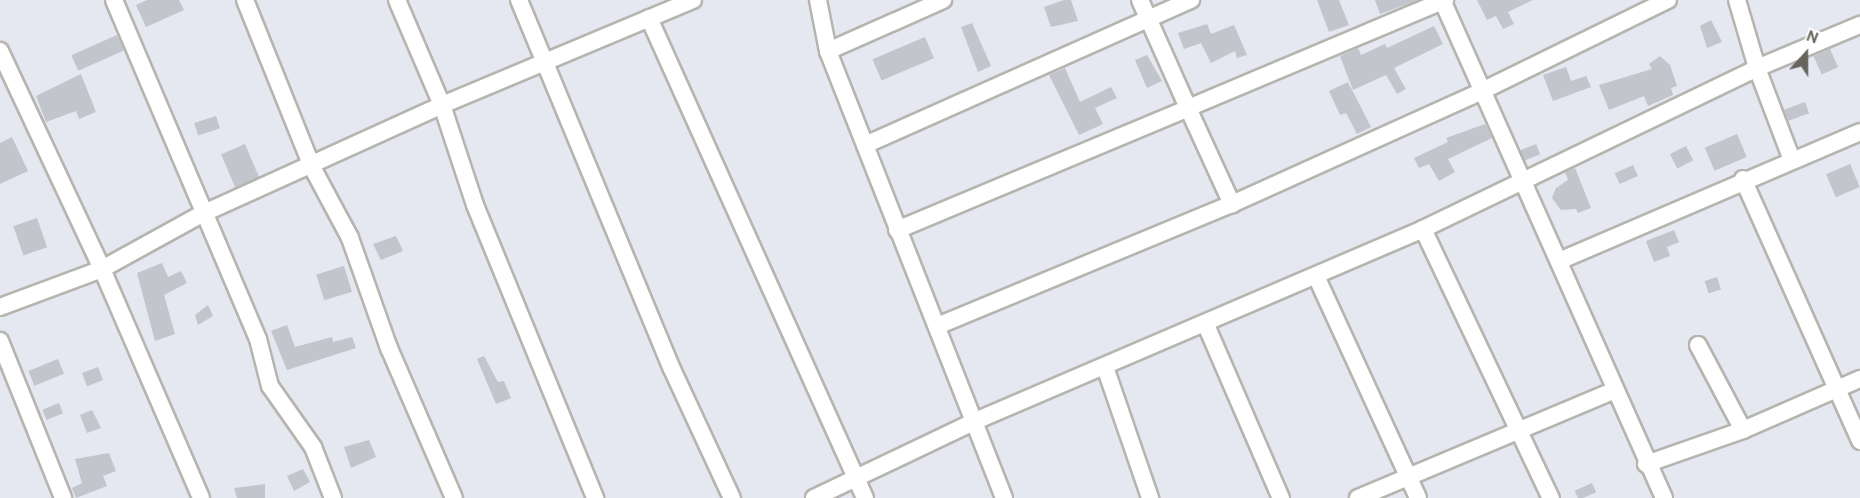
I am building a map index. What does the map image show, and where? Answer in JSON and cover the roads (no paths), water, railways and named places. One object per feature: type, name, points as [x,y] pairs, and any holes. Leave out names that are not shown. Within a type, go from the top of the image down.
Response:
[{"type":"street","points":[[114,0],[202,214],[258,339],[270,386],[313,447],[333,498]]},
{"type":"street","points":[[245,0],[312,167],[350,238],[389,348],[454,498]]},
{"type":"street","points":[[397,0],[442,105],[475,205],[595,498]]},
{"type":"street","points":[[519,0],[542,63],[672,369],[732,498]]},
{"type":"street","points":[[0,307],[102,269],[202,214],[312,167],[442,105],[649,18],[670,4],[693,0]]},
{"type":"street","points":[[818,0],[828,51],[1004,498]]},
{"type":"street","points":[[828,51],[943,0]]},
{"type":"street","points":[[1140,0],[1232,204]]},
{"type":"street","points":[[865,145],[1191,0]]},
{"type":"street","points":[[897,230],[1443,0],[1646,464],[1664,498]]},
{"type":"street","points":[[937,326],[1232,204],[1482,91],[1668,0]]},
{"type":"street","points":[[1737,0],[1757,68],[1792,160]]},
{"type":"street","points":[[649,18],[865,498]]},
{"type":"street","points":[[814,498],[858,480],[973,422],[1206,325],[1423,229],[1757,68],[1860,25]]},
{"type":"street","points":[[0,51],[102,269],[201,498]]},
{"type":"street","points":[[1559,261],[1743,180],[1860,133]]},
{"type":"street","points":[[1743,180],[1860,441]]},
{"type":"street","points":[[1423,229],[1551,498]]},
{"type":"street","points":[[1316,276],[1418,498]]},
{"type":"street","points":[[1206,325],[1281,498]]},
{"type":"street","points":[[0,340],[63,498]]},
{"type":"street","points":[[1698,345],[1743,430]]},
{"type":"street","points":[[1105,367],[1150,498]]},
{"type":"street","points":[[1646,464],[1743,430],[1860,379]]},
{"type":"street","points":[[1358,498],[1615,390]]}]
